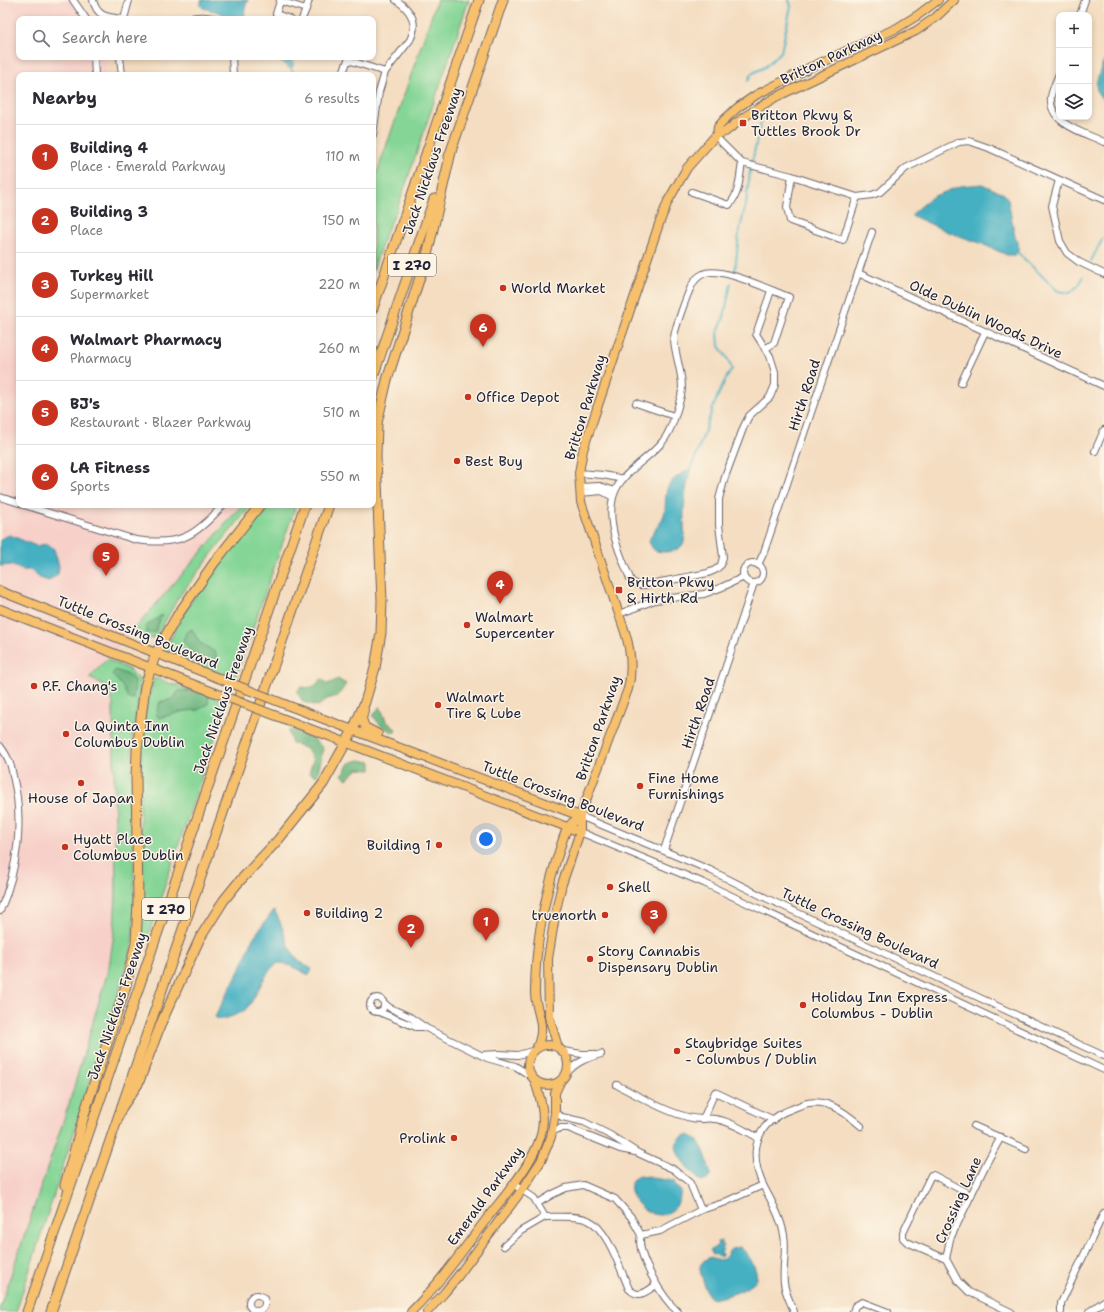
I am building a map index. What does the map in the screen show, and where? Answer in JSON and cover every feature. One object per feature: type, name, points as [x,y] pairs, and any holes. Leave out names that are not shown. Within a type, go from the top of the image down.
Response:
[{"type":"highway","name":"Jack Nicklaus Freeway","points":[[376,299],[479,0]]},
{"type":"highway","name":"Jack Nicklaus Freeway","points":[[376,369],[503,0]]},
{"type":"highway","points":[[122,1107],[138,1084],[162,1021],[200,938],[214,915],[237,884],[278,840],[307,806],[323,784],[353,730],[365,702],[375,668],[381,633],[382,593],[376,457],[377,423],[386,380],[427,255],[451,152]]},
{"type":"highway","points":[[55,1230],[66,1180],[86,1108],[125,990],[136,943],[138,901],[136,777],[137,750],[145,686],[156,653],[193,590],[258,508]]},
{"type":"highway","name":"Jack Nicklaus Freeway","points":[[27,1312],[304,508]]},
{"type":"highway","name":"I 270","points":[[52,1312],[328,508]]},
{"type":"main road","name":"Britton Parkway","points":[[580,816],[624,700],[630,681],[631,666],[630,649],[584,510],[579,490],[579,473],[583,450],[668,201],[687,168],[716,135],[718,127],[724,120],[756,95],[811,67],[879,38],[918,15],[938,0]]},
{"type":"main road","name":"Britton Parkway","points":[[716,135],[725,132],[744,117],[774,98],[916,31],[936,17],[954,0]]},
{"type":"main road","name":"Tuttle Crossing Boulevard","points":[[0,592],[218,678],[580,816]]},
{"type":"main road","name":"Tuttle Crossing Boulevard","points":[[0,609],[580,832]]},
{"type":"main road","points":[[365,702],[362,719],[365,727],[405,745],[412,752]]},
{"type":"main road","points":[[580,816],[580,832],[562,884],[548,959],[549,1017],[561,1049],[568,1062],[567,1073],[555,1084],[549,1085],[542,1084],[533,1079],[528,1070],[527,1064],[529,1057],[535,1049],[541,1036],[542,1029],[535,997],[538,936],[550,882],[568,828],[580,816]]},
{"type":"main road","points":[[535,1049],[548,1044],[561,1049]]},
{"type":"main road","name":"Emerald Parkway","points":[[411,1312],[445,1274],[513,1184],[526,1166],[539,1142],[542,1129],[542,1108],[533,1079]]},
{"type":"main road","name":"Emerald Parkway","points":[[426,1312],[458,1276],[522,1190],[541,1161],[549,1145],[553,1131],[555,1093],[561,1080]]},
{"type":"street","points":[[73,0],[84,16]]},
{"type":"street","points":[[93,0],[94,7],[104,16]]},
{"type":"street","points":[[125,16],[129,0]]},
{"type":"street","points":[[282,16],[276,14],[280,0],[306,9]]},
{"type":"street","points":[[303,16],[309,0]]},
{"type":"street","points":[[376,91],[385,72],[413,35],[413,16],[405,6],[396,0]]},
{"type":"street","points":[[1081,12],[1085,0]]},
{"type":"street","points":[[94,60],[95,72]]},
{"type":"street","points":[[120,60],[122,72]]},
{"type":"street","points":[[232,60],[233,72]]},
{"type":"street","points":[[343,72],[348,60],[385,72]]},
{"type":"street","points":[[1056,83],[1051,97],[1053,112],[1057,119],[1104,142]]},
{"type":"street","points":[[716,135],[742,163],[792,176],[857,197],[872,195],[880,192],[906,168],[959,142],[969,141],[989,148],[1104,200]]},
{"type":"street","points":[[692,192],[729,205],[734,200],[741,180],[742,163]]},
{"type":"street","points":[[792,176],[787,207],[790,221],[843,240],[857,197]]},
{"type":"street","points":[[1060,180],[1052,206],[1060,241],[1067,253],[1079,262],[1104,274]]},
{"type":"street","name":"Hirth Road","points":[[758,565],[767,545],[872,232]]},
{"type":"street","points":[[766,348],[774,343],[789,297],[733,276],[718,272],[704,274],[694,283],[674,338],[682,389],[670,430],[662,443],[617,485],[612,501],[611,523],[615,539],[631,581],[638,585],[708,573],[721,565],[723,557],[719,525],[719,499],[722,485],[749,416],[770,397],[775,385],[775,372],[770,356],[756,334],[771,291]]},
{"type":"street","name":"Olde Dublin Woods Drive","points":[[858,273],[1104,386]]},
{"type":"street","points":[[961,383],[985,332]]},
{"type":"street","points":[[636,403],[674,416]]},
{"type":"street","points":[[1095,451],[1104,430]]},
{"type":"street","points":[[579,473],[604,475],[622,479]]},
{"type":"street","points":[[602,488],[604,475]]},
{"type":"street","points":[[579,490],[602,488],[614,494]]},
{"type":"street","points":[[0,497],[16,503]]},
{"type":"street","points":[[34,508],[136,540],[153,542],[176,540],[194,533],[208,522],[220,508]]},
{"type":"street","points":[[752,563],[758,565],[763,572],[759,581],[754,583],[749,582],[744,577],[743,572],[747,565],[752,563]]},
{"type":"street","points":[[619,614],[655,600],[704,594],[744,577]]},
{"type":"street","name":"Hirth Road","points":[[664,850],[754,583]]},
{"type":"street","points":[[0,746],[8,759],[11,769],[17,794],[19,813],[16,859],[9,888],[0,911]]},
{"type":"street","name":"Tuttle Crossing Boulevard","points":[[580,816],[710,870],[768,899],[1104,1056]]},
{"type":"street","name":"Tuttle Crossing Boulevard","points":[[580,832],[704,883],[1104,1070]]},
{"type":"street","points":[[426,1028],[416,1027],[372,1010],[371,1003],[377,999],[381,1000],[390,1008],[410,1017],[426,1028],[498,1062],[515,1066],[533,1079]]},
{"type":"street","points":[[379,1012],[384,1008],[384,1002]]},
{"type":"street","points":[[482,1055],[518,1055],[535,1049]]},
{"type":"street","points":[[561,1049],[582,1054],[601,1054],[584,1059],[572,1066],[567,1073]]},
{"type":"street","points":[[617,1085],[675,1114],[689,1118],[712,1118],[721,1120],[758,1138]]},
{"type":"street","points":[[703,1119],[715,1092],[774,1120]]},
{"type":"street","points":[[794,1312],[784,1283],[786,1249],[784,1233],[773,1203],[763,1185],[755,1161],[758,1138],[779,1115],[806,1102],[820,1102],[834,1107],[848,1114],[861,1126]]},
{"type":"street","points":[[555,1113],[562,1117],[584,1122],[610,1134],[638,1153]]},
{"type":"street","points":[[974,1126],[1026,1149]]},
{"type":"street","points":[[553,1131],[561,1128],[568,1128],[620,1149],[638,1153],[659,1161],[681,1175],[690,1184],[701,1210]]},
{"type":"street","name":"Crossing Lane","points":[[1000,1137],[950,1239],[946,1259],[958,1281],[969,1292],[1011,1312]]},
{"type":"street","points":[[946,1259],[906,1242],[903,1238],[903,1233],[931,1175],[971,1195]]},
{"type":"street","points":[[513,1184],[534,1198],[545,1217]]},
{"type":"street","points":[[538,1203],[566,1188],[582,1185],[615,1199],[631,1217],[641,1235],[639,1240],[641,1251],[656,1285],[665,1299],[678,1312]]},
{"type":"street","points":[[641,1235],[660,1231],[701,1210],[723,1203],[763,1185]]},
{"type":"street","points":[[1061,1312],[1061,1303],[1104,1213]]},
{"type":"street","points":[[504,1246],[521,1231],[545,1217],[568,1216],[588,1220],[604,1233],[629,1289],[632,1292],[642,1294],[656,1285]]},
{"type":"street","points":[[1089,1312],[1104,1301]]},
{"type":"street","points":[[853,1312],[855,1306],[862,1302],[888,1312]]},
{"type":"shaded area","points":[[0,0],[73,0],[84,16],[16,16],[16,60],[106,60],[106,72],[16,72],[16,508],[239,508],[138,626],[89,678],[106,686],[113,703],[116,892],[114,932],[109,967],[69,1104],[0,1307]]},
{"type":"green space","points":[[437,0],[469,0],[398,207],[385,235],[376,262],[376,175]]},
{"type":"green space","points":[[239,508],[249,508],[178,598],[161,629],[154,638],[147,639],[130,634]]},
{"type":"green space","points":[[265,508],[295,508],[235,679],[164,652],[184,613],[200,588]]},
{"type":"green space","points":[[162,615],[155,632],[147,633],[146,626]]},
{"type":"green space","points":[[192,629],[199,642],[215,652],[219,661],[215,664],[195,656],[183,641],[186,632]]},
{"type":"green space","points":[[107,659],[130,670],[139,679],[140,689],[133,734],[131,772],[135,907],[132,946],[119,993],[16,1312],[0,1312],[0,1307],[69,1104],[109,967],[114,932],[116,892],[113,703],[106,686],[89,678]]},
{"type":"green space","points":[[115,670],[129,675],[135,682],[133,699],[128,698],[122,686],[112,674]]},
{"type":"green space","points":[[154,678],[193,691],[179,691],[173,699],[160,702],[159,718],[184,711],[198,710],[208,704],[209,695],[227,702],[146,942],[140,936],[140,780],[145,713]]},
{"type":"green space","points":[[321,679],[328,684],[338,679],[346,684],[338,696],[327,699],[318,706],[303,702],[297,692],[301,687],[313,688]]},
{"type":"green space","points":[[179,691],[193,691],[209,695],[208,704],[198,710],[184,711],[159,718],[156,714],[160,702],[173,699]]},
{"type":"green space","points":[[380,706],[386,721],[396,729],[394,733],[380,725],[373,716]]},
{"type":"green space","points":[[292,728],[314,739],[323,748],[317,776],[309,773],[313,760],[307,749],[292,743],[288,731]]},
{"type":"green space","points":[[359,760],[371,762],[371,770],[358,769],[347,779],[342,775],[349,763]]},
{"type":"water","points":[[201,0],[248,0],[245,10],[245,16],[224,16],[219,12],[203,8],[201,6]]},
{"type":"water","points":[[274,60],[294,60],[293,67],[288,68],[284,63]]},
{"type":"water","points":[[1104,60],[1104,99],[1100,96],[1096,86]]},
{"type":"water","points":[[982,184],[1004,194],[1008,200],[1015,237],[1019,248],[1015,255],[1007,255],[980,243],[948,232],[911,215],[932,197],[960,186]]},
{"type":"water","points":[[691,467],[684,503],[684,542],[681,547],[670,552],[654,550],[649,542],[664,515],[667,489],[673,480]]},
{"type":"water","points":[[10,535],[36,546],[46,544],[54,549],[59,566],[58,574],[49,581],[40,578],[30,570],[22,570],[11,565],[0,566],[0,541],[2,538]]},
{"type":"water","points":[[274,910],[291,950],[296,957],[312,969],[310,974],[309,975],[283,963],[275,965],[266,976],[250,1005],[246,1009],[226,1018],[220,1019],[215,1017],[242,965],[253,938]]},
{"type":"water","points":[[686,1135],[692,1136],[696,1139],[703,1149],[710,1172],[710,1176],[707,1180],[702,1181],[698,1179],[687,1167],[677,1152],[676,1144]]},
{"type":"water","points":[[639,1176],[674,1181],[676,1187],[681,1191],[679,1200],[675,1207],[669,1212],[661,1215],[652,1214],[637,1203],[632,1195],[631,1187],[633,1181]]},
{"type":"water","points":[[721,1241],[724,1247],[721,1251],[722,1256],[719,1257],[715,1254],[713,1255],[710,1250],[718,1245],[717,1242]]},
{"type":"water","points":[[740,1247],[752,1261],[757,1278],[743,1290],[713,1299],[709,1296],[706,1290],[700,1271],[701,1265],[706,1259],[711,1257],[717,1260],[724,1259],[729,1251]]},
{"type":"waterway","points":[[748,81],[751,74],[765,67],[781,52],[791,6],[789,0]]},
{"type":"waterway","points":[[291,68],[293,72]]},
{"type":"waterway","points":[[735,271],[739,233],[746,204],[750,171],[762,117]]},
{"type":"waterway","points":[[1091,261],[1104,238]]},
{"type":"waterway","points":[[1017,252],[1058,291],[1070,293],[1079,285],[1084,276]]},
{"type":"waterway","points":[[691,467],[719,392],[732,369],[719,346],[718,332],[724,317],[731,283]]},
{"type":"place","name":"Britton Pkwy & Tuttles Brook Dr","points":[[743,123]]},
{"type":"place","name":"World Market","points":[[503,288]]},
{"type":"place","name":"LA Fitness","points":[[483,347]]},
{"type":"place","name":"Office Depot","points":[[468,397]]},
{"type":"place","name":"Best Buy","points":[[457,461]]},
{"type":"place","name":"BJ's","points":[[106,576]]},
{"type":"place","name":"Britton Pkwy & Hirth Rd","points":[[619,590]]},
{"type":"place","name":"Walmart Pharmacy","points":[[500,604]]},
{"type":"place","name":"Walmart Supercenter","points":[[467,625]]},
{"type":"place","name":"P.F. Chang's","points":[[34,686]]},
{"type":"place","name":"Walmart Tire & Lube","points":[[438,705]]},
{"type":"place","name":"La Quinta Inn Columbus Dublin","points":[[66,734]]},
{"type":"place","name":"House of Japan","points":[[81,783]]},
{"type":"place","name":"Fine Home Furnishings","points":[[640,786]]},
{"type":"place","name":"Building 1","points":[[439,845]]},
{"type":"place","name":"Hyatt Place Columbus Dublin","points":[[65,847]]},
{"type":"place","name":"Shell","points":[[610,887]]},
{"type":"place","name":"Building 2","points":[[307,913]]},
{"type":"place","name":"truenorth","points":[[605,915]]},
{"type":"place","name":"Turkey Hill","points":[[654,934]]},
{"type":"place","name":"Building 4","points":[[486,941]]},
{"type":"place","name":"Building 3","points":[[411,948]]},
{"type":"place","name":"Story Cannabis Dispensary Dublin","points":[[590,959]]},
{"type":"place","name":"Holiday Inn Express Columbus - Dublin","points":[[803,1005]]},
{"type":"place","name":"Staybridge Suites - Columbus / Dublin","points":[[677,1051]]},
{"type":"place","name":"Prolink","points":[[454,1138]]}]
